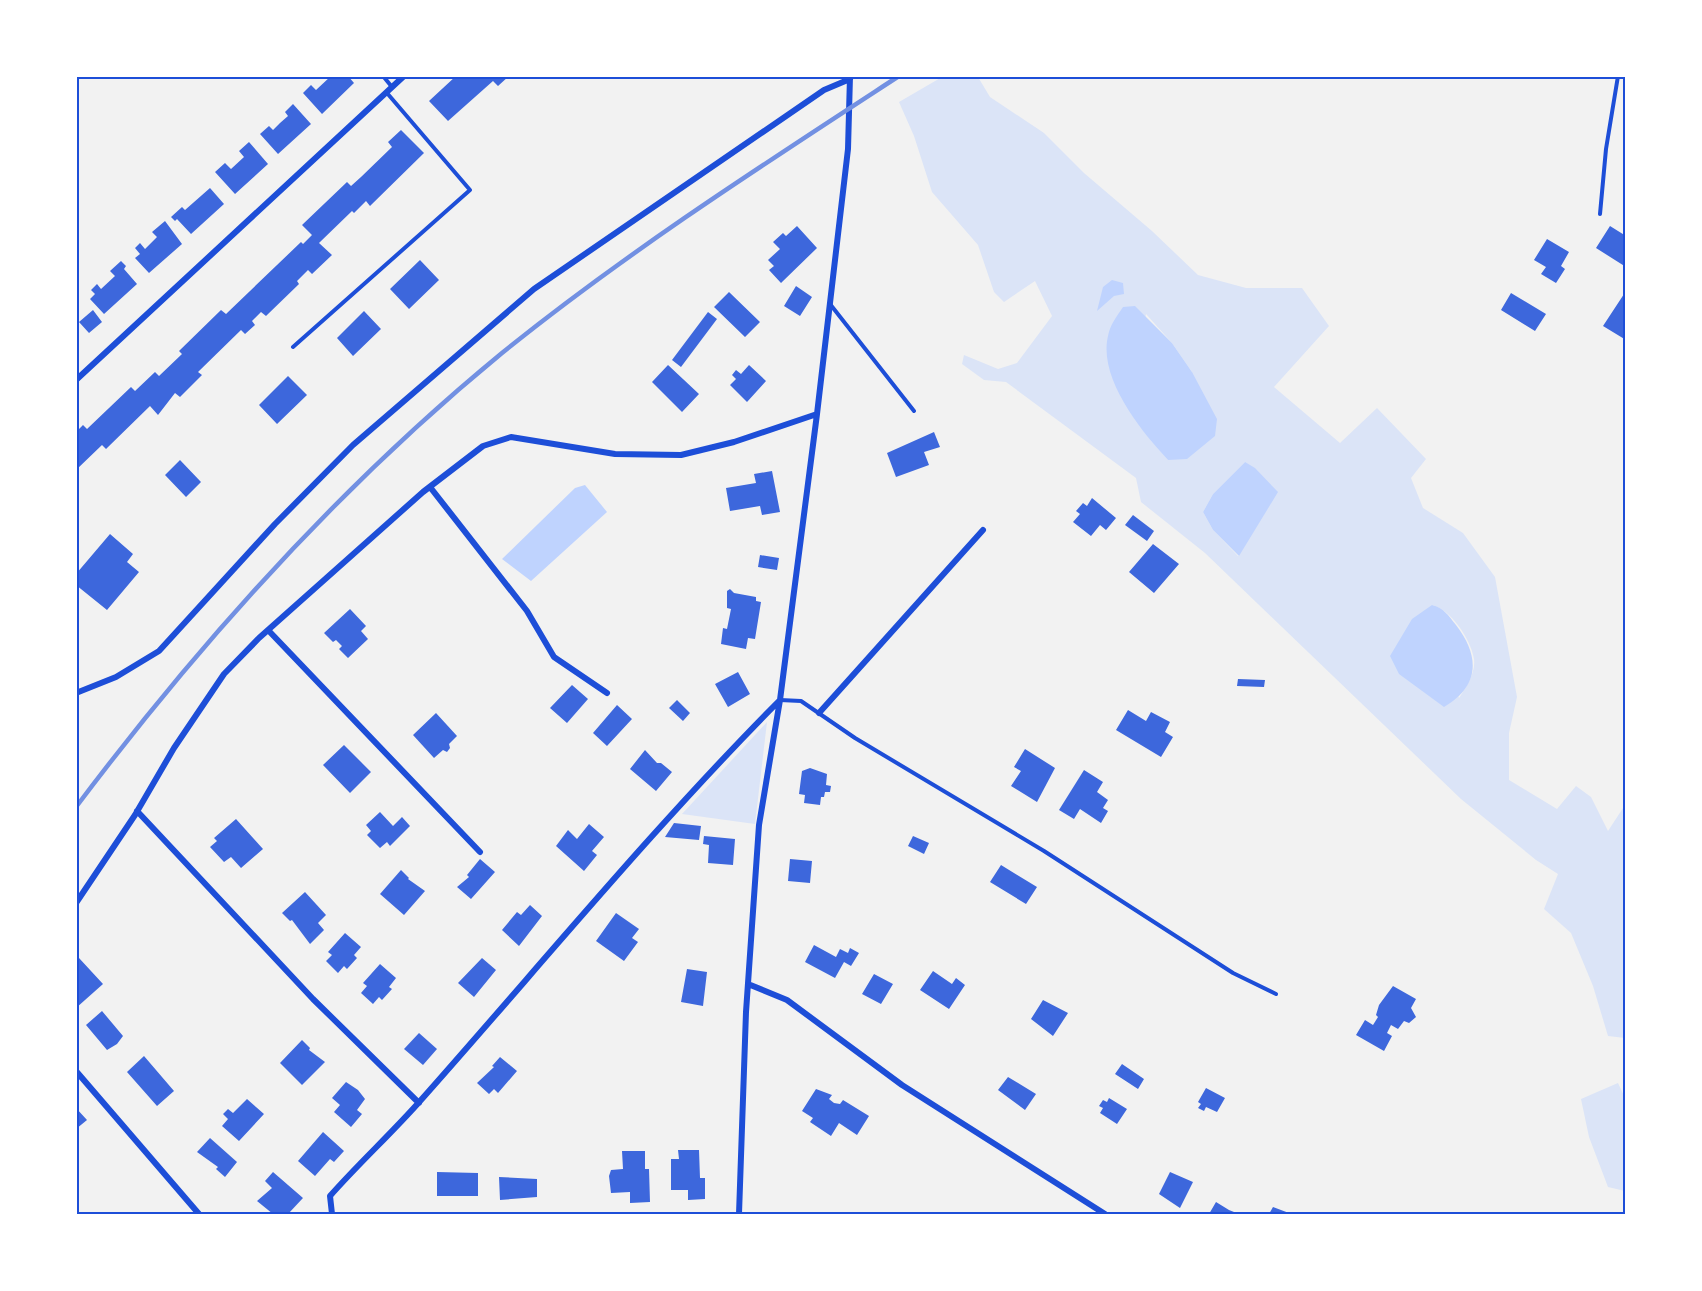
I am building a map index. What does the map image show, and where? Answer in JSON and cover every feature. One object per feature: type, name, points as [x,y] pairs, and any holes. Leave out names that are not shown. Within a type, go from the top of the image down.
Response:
[{"type":"street","points":[[76,380],[404,76]]},
{"type":"street","points":[[76,693],[116,678],[159,651],[275,524],[353,445],[534,289],[824,90],[850,78],[848,149],[817,414],[780,700],[759,825],[748,984],[740,1215]]},
{"type":"street","points":[[76,903],[137,811],[174,748],[224,674],[268,630],[430,486],[483,446],[511,437],[615,454],[681,455],[734,442],[817,414]]},
{"type":"street","points":[[430,486],[527,611],[554,657],[607,693]]},
{"type":"street","points":[[819,713],[984,530]]},
{"type":"street","points":[[268,630],[480,852]]},
{"type":"street","points":[[332,1215],[330,1196],[419,1102],[600,891],[721,759],[780,700]]},
{"type":"street","points":[[137,811],[314,999],[419,1102]]},
{"type":"street","points":[[748,984],[788,1000],[902,1085],[1105,1215]]},
{"type":"street","points":[[76,1071],[199,1215]]},
{"type":"lane","points":[[383,76],[393,87]]},
{"type":"lane","points":[[1600,214],[1606,149],[1618,76]]},
{"type":"lane","points":[[293,347],[471,190],[387,93]]},
{"type":"lane","points":[[830,303],[914,411]]},
{"type":"lane","points":[[780,700],[801,700],[855,738],[1044,851],[1233,973],[1276,994]]},
{"type":"shaded area","points":[[942,77],[978,77],[990,97],[1044,133],[1084,173],[1152,231],[1198,275],[1246,288],[1302,288],[1329,326],[1274,387],[1340,443],[1377,408],[1426,459],[1411,478],[1423,508],[1463,533],[1495,577],[1517,697],[1509,733],[1509,780],[1557,809],[1576,786],[1591,797],[1608,831],[1625,805],[1625,1038],[1608,1036],[1593,986],[1571,933],[1544,909],[1558,874],[1536,860],[1461,799],[1205,553],[1141,502],[1136,478],[1006,382],[984,380],[962,364],[964,355],[998,369],[1017,363],[1052,316],[1035,281],[1004,302],[994,292],[978,245],[932,192],[914,136],[899,102]],"holes":[[[1146,314],[1172,343],[1192,372],[1168,460],[1129,409]],[[1245,462],[1239,556],[1213,530],[1203,512],[1213,494]],[[1432,605],[1446,612],[1459,626],[1472,651],[1474,659],[1472,674],[1459,698]]]},
{"type":"shaded area","points":[[767,722],[755,824],[682,814]]},
{"type":"shaded area","points":[[1618,1083],[1625,1098],[1625,1191],[1608,1187],[1589,1137],[1581,1099]]},
{"type":"water","points":[[1112,280],[1123,283],[1124,294],[1114,296],[1097,311],[1103,287]]},
{"type":"water","points":[[1135,306],[1172,343],[1192,372],[1217,419],[1215,436],[1187,459],[1168,460],[1157,448],[1124,403],[1109,369],[1107,352],[1110,328],[1123,307]]},
{"type":"water","points":[[1245,462],[1255,468],[1278,492],[1239,556],[1213,530],[1203,512],[1213,494]]},
{"type":"water","points":[[585,485],[607,512],[531,581],[502,559],[575,488]]},
{"type":"water","points":[[1432,605],[1443,610],[1456,625],[1464,637],[1472,659],[1470,680],[1456,699],[1444,707],[1399,674],[1390,656],[1412,619]]},
{"type":"building","points":[[331,76],[348,76],[354,83],[322,114],[303,93],[311,85],[316,90]]},
{"type":"building","points":[[456,76],[509,76],[498,86],[493,81],[448,121],[429,101]]},
{"type":"building","points":[[293,104],[311,124],[278,154],[260,134],[269,126],[273,130],[288,116],[285,112]]},
{"type":"building","points":[[401,130],[424,153],[370,206],[366,201],[354,213],[352,211],[319,243],[332,255],[312,274],[308,270],[297,281],[299,284],[266,316],[261,312],[252,321],[255,325],[245,334],[241,330],[198,372],[202,375],[180,397],[175,393],[158,415],[150,406],[106,449],[102,445],[76,470],[76,432],[83,425],[87,429],[131,387],[135,391],[155,372],[159,376],[182,354],[179,351],[221,310],[226,314],[301,242],[303,244],[312,235],[302,225],[347,182],[351,186],[361,177],[392,147],[388,142]]},
{"type":"building","points":[[249,142],[268,164],[235,194],[215,172],[225,163],[231,169],[244,157],[239,151]]},
{"type":"building","points":[[210,188],[224,204],[191,234],[177,219],[175,221],[171,217],[182,207],[185,210]]},
{"type":"building","points":[[165,221],[182,244],[149,273],[135,258],[140,254],[135,248],[140,243],[145,249],[157,237],[152,232]]},
{"type":"building","points":[[797,226],[817,248],[781,283],[769,270],[774,266],[768,260],[780,249],[773,242],[783,233],[786,236]]},
{"type":"building","points":[[1610,226],[1626,236],[1626,267],[1596,248]]},
{"type":"building","points":[[1547,239],[1569,252],[1561,266],[1565,269],[1556,283],[1541,274],[1546,267],[1534,260]]},
{"type":"building","points":[[420,260],[439,280],[409,309],[390,289]]},
{"type":"building","points":[[121,261],[126,266],[124,269],[137,284],[104,314],[90,299],[95,294],[91,290],[97,284],[101,289],[115,276],[110,271]]},
{"type":"building","points":[[796,286],[812,297],[800,316],[784,306]]},
{"type":"building","points":[[1626,291],[1626,340],[1603,326]]},
{"type":"building","points":[[729,292],[760,322],[745,337],[714,307]]},
{"type":"building","points":[[1511,293],[1546,314],[1535,331],[1501,310]]},
{"type":"building","points":[[93,310],[102,322],[89,333],[79,322]]},
{"type":"building","points":[[364,311],[381,329],[353,356],[337,338]]},
{"type":"building","points":[[708,312],[717,319],[681,367],[672,360]]},
{"type":"building","points":[[668,365],[699,394],[682,412],[652,382]]},
{"type":"building","points":[[749,365],[766,381],[747,402],[730,385],[736,379],[732,375],[736,370],[741,374]]},
{"type":"building","points":[[288,376],[307,395],[277,424],[259,405]]},
{"type":"building","points":[[934,432],[940,447],[924,452],[929,465],[896,477],[887,453]]},
{"type":"building","points":[[180,460],[201,482],[186,497],[165,475]]},
{"type":"building","points":[[772,471],[780,512],[762,515],[760,506],[730,511],[726,488],[756,483],[754,474]]},
{"type":"building","points":[[1092,498],[1116,518],[1106,530],[1100,525],[1091,536],[1073,522],[1080,514],[1076,511],[1083,503],[1087,506]]},
{"type":"building","points":[[1133,515],[1154,531],[1147,541],[1125,525]]},
{"type":"building","points":[[110,534],[133,554],[127,562],[139,572],[107,610],[76,585],[76,574]]},
{"type":"building","points":[[1153,544],[1179,564],[1154,593],[1129,572]]},
{"type":"building","points":[[760,555],[779,558],[777,570],[758,567]]},
{"type":"building","points":[[730,589],[734,593],[756,597],[756,601],[761,602],[755,639],[748,638],[746,649],[721,644],[723,628],[727,629],[731,609],[727,608],[727,591]]},
{"type":"building","points":[[350,609],[366,626],[361,631],[368,639],[348,658],[339,649],[342,646],[336,640],[333,642],[324,633]]},
{"type":"building","points":[[738,672],[750,694],[728,707],[715,684]]},
{"type":"building","points":[[1238,679],[1265,680],[1264,687],[1237,686]]},
{"type":"building","points":[[572,685],[588,699],[567,723],[550,708]]},
{"type":"building","points":[[677,700],[690,713],[683,721],[669,708]]},
{"type":"building","points":[[617,705],[632,719],[607,746],[593,733]]},
{"type":"building","points":[[1128,710],[1146,721],[1151,712],[1170,722],[1165,732],[1173,737],[1161,757],[1116,730]]},
{"type":"building","points":[[436,713],[457,736],[449,744],[450,748],[447,752],[443,750],[434,758],[413,735]]},
{"type":"building","points":[[344,745],[371,772],[350,793],[323,765]]},
{"type":"building","points":[[1025,749],[1055,768],[1037,802],[1011,786],[1021,771],[1014,767]]},
{"type":"building","points":[[645,750],[657,763],[661,763],[672,772],[656,791],[630,769]]},
{"type":"building","points":[[810,768],[827,774],[826,785],[831,786],[830,792],[825,792],[824,797],[821,797],[820,805],[804,803],[805,795],[799,794],[802,771]]},
{"type":"building","points":[[1084,770],[1103,782],[1097,792],[1108,800],[1103,808],[1108,811],[1101,823],[1080,809],[1074,819],[1059,810]]},
{"type":"building","points":[[380,812],[393,826],[402,817],[410,826],[390,846],[387,842],[380,848],[367,835],[371,831],[366,825]]},
{"type":"building","points":[[236,819],[263,849],[241,868],[231,857],[224,862],[210,847],[217,841],[214,838]]},
{"type":"building","points":[[674,823],[701,826],[699,840],[665,837]]},
{"type":"building","points":[[589,824],[604,837],[592,851],[597,855],[584,871],[556,846],[568,830],[577,839]]},
{"type":"building","points":[[704,836],[735,839],[733,865],[708,863],[709,845],[703,844]]},
{"type":"building","points":[[913,836],[929,843],[924,854],[908,846]]},
{"type":"building","points":[[480,859],[495,872],[471,899],[457,887],[469,877],[467,875]]},
{"type":"building","points":[[790,859],[812,861],[810,883],[788,881]]},
{"type":"building","points":[[1001,865],[1037,887],[1026,904],[990,882]]},
{"type":"building","points":[[401,870],[408,879],[425,891],[404,915],[380,894]]},
{"type":"building","points":[[305,892],[326,915],[318,923],[324,930],[310,944],[292,920],[290,921],[282,913]]},
{"type":"building","points":[[530,905],[542,916],[519,946],[502,930],[517,912],[521,915]]},
{"type":"building","points":[[616,913],[639,929],[632,938],[638,942],[624,961],[596,941]]},
{"type":"building","points":[[345,933],[361,947],[354,955],[357,958],[347,969],[344,966],[338,973],[326,961],[332,955],[328,952]]},
{"type":"building","points":[[814,945],[836,957],[840,949],[848,953],[850,948],[859,953],[851,966],[844,962],[835,978],[805,962]]},
{"type":"building","points":[[79,958],[103,984],[76,1008],[76,960]]},
{"type":"building","points":[[482,958],[496,970],[474,997],[458,983]]},
{"type":"building","points":[[380,964],[396,978],[389,987],[392,989],[382,1000],[379,997],[373,1004],[361,993],[367,986],[363,983]]},
{"type":"building","points":[[687,969],[707,972],[703,1006],[681,1002]]},
{"type":"building","points":[[933,971],[952,984],[956,978],[965,985],[949,1009],[920,990]]},
{"type":"building","points":[[874,974],[893,984],[881,1004],[862,994]]},
{"type":"building","points":[[1393,986],[1416,999],[1411,1008],[1416,1017],[1409,1023],[1404,1021],[1398,1029],[1391,1025],[1387,1033],[1392,1036],[1384,1051],[1356,1035],[1365,1020],[1373,1025],[1378,1017],[1376,1015],[1379,1005]]},
{"type":"building","points":[[1043,1000],[1068,1013],[1053,1036],[1031,1019]]},
{"type":"building","points":[[102,1011],[123,1036],[117,1044],[107,1050],[86,1025]]},
{"type":"building","points":[[419,1033],[437,1049],[423,1065],[404,1049]]},
{"type":"building","points":[[302,1040],[310,1048],[309,1050],[325,1062],[302,1085],[280,1063]]},
{"type":"building","points":[[144,1056],[174,1091],[157,1106],[127,1072]]},
{"type":"building","points":[[500,1057],[517,1071],[498,1093],[494,1089],[489,1094],[477,1083],[494,1067],[492,1066]]},
{"type":"building","points":[[1122,1064],[1144,1079],[1138,1089],[1115,1074]]},
{"type":"building","points":[[1008,1077],[1036,1094],[1025,1110],[998,1090]]},
{"type":"building","points":[[346,1082],[358,1090],[365,1099],[357,1110],[362,1114],[351,1127],[334,1112],[340,1105],[332,1098]]},
{"type":"building","points":[[1206,1088],[1225,1098],[1217,1112],[1206,1107],[1204,1111],[1198,1108],[1201,1104],[1198,1102]]},
{"type":"building","points":[[816,1089],[832,1095],[829,1099],[834,1103],[840,1104],[843,1100],[869,1116],[857,1135],[839,1123],[831,1136],[810,1122],[813,1118],[802,1111]]},
{"type":"building","points":[[1109,1098],[1127,1109],[1117,1124],[1100,1113],[1103,1108],[1099,1106],[1103,1100],[1107,1102]]},
{"type":"building","points":[[247,1099],[264,1114],[239,1141],[222,1126],[228,1119],[223,1114],[228,1109],[233,1113]]},
{"type":"building","points":[[76,1108],[87,1120],[76,1129]]},
{"type":"building","points":[[323,1132],[344,1151],[334,1162],[330,1159],[315,1176],[298,1161]]},
{"type":"building","points":[[210,1138],[237,1162],[225,1177],[216,1169],[218,1167],[197,1152]]},
{"type":"building","points":[[678,1150],[699,1150],[700,1178],[705,1178],[705,1199],[688,1200],[688,1190],[671,1190],[671,1159],[679,1159]]},
{"type":"building","points":[[622,1151],[645,1151],[645,1169],[649,1169],[650,1202],[630,1203],[630,1192],[611,1193],[609,1176],[611,1170],[623,1169]]},
{"type":"building","points":[[273,1172],[303,1198],[288,1214],[273,1214],[257,1201],[272,1188],[265,1181]]},
{"type":"building","points":[[437,1172],[478,1173],[478,1196],[437,1196]]},
{"type":"building","points":[[1170,1172],[1193,1182],[1180,1208],[1159,1194]]},
{"type":"building","points":[[499,1177],[537,1179],[537,1197],[500,1200]]},
{"type":"building","points":[[1216,1202],[1229,1210],[1239,1214],[1209,1214]]},
{"type":"building","points":[[1273,1207],[1289,1213],[1294,1212],[1295,1214],[1269,1214]]},
{"type":"railway","points":[[76,807],[223,625],[329,511],[443,404],[502,353],[598,279],[747,176],[899,76]]}]
